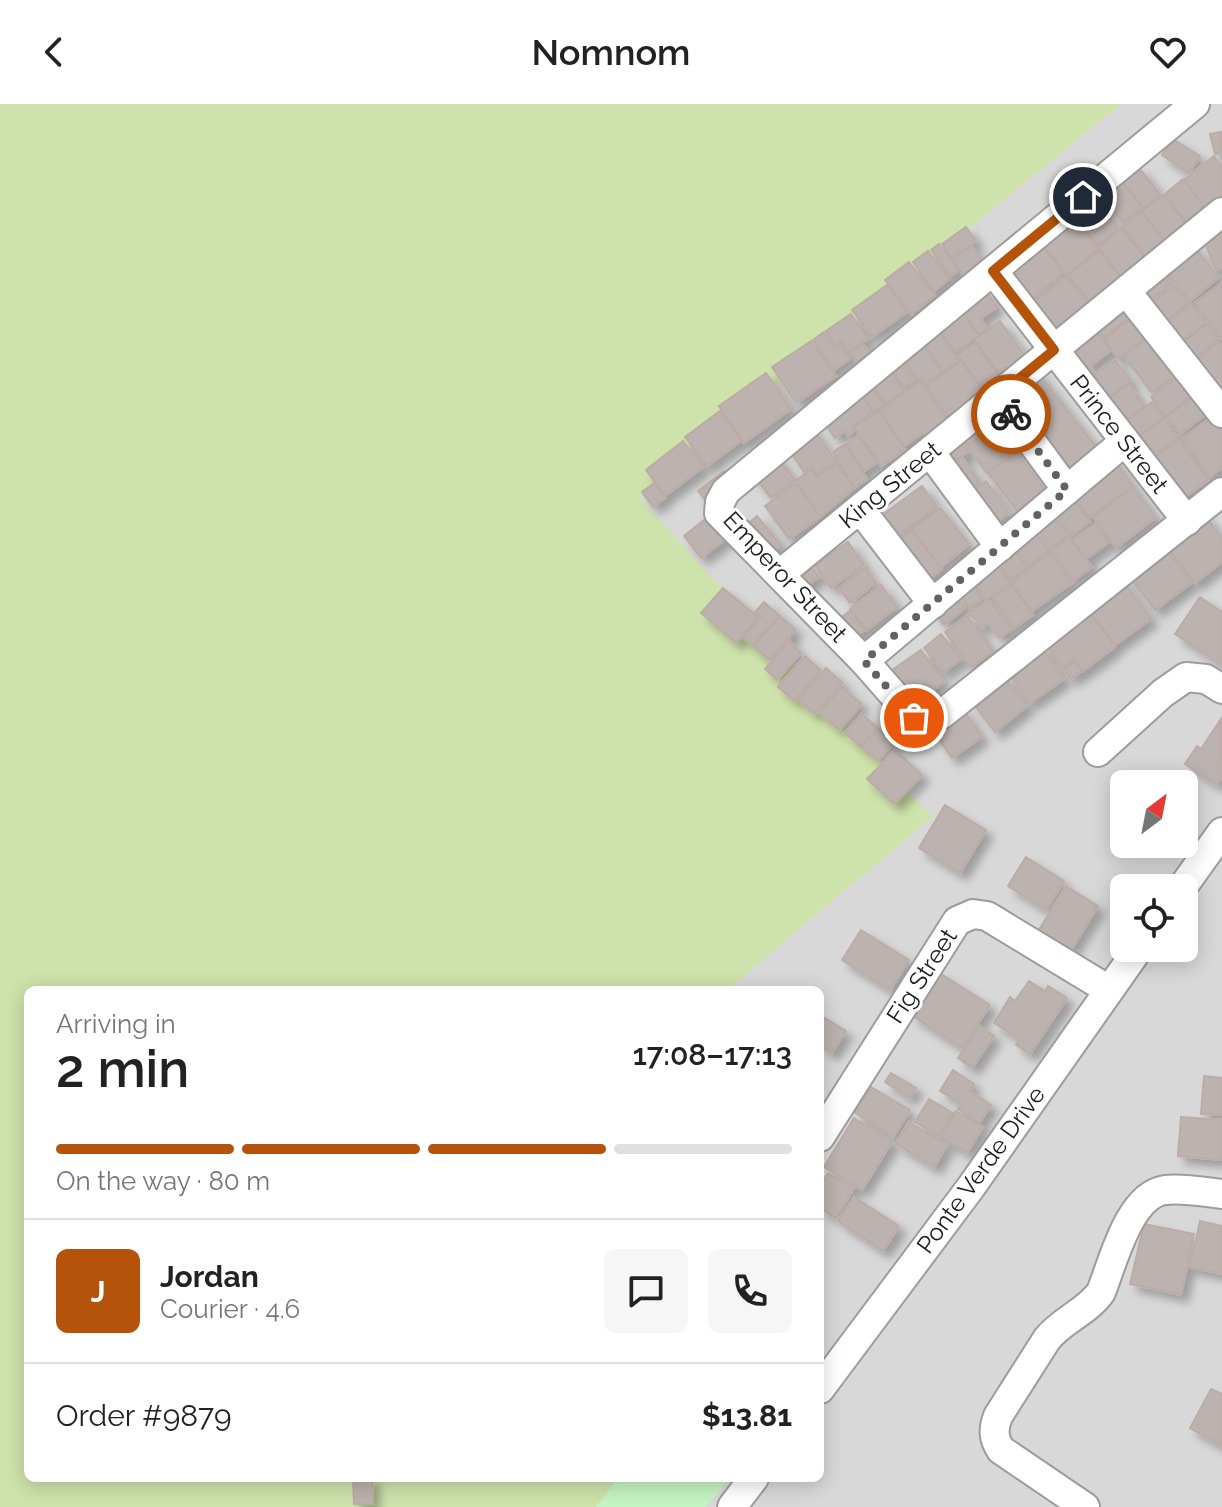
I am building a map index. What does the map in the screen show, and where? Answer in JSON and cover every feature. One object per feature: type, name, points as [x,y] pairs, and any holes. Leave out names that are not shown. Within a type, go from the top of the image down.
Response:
[{"type":"street","name":"Emperor Street","points":[[1195,104],[726,491],[719,513],[864,661],[914,718],[932,718],[942,714],[1222,492]]},
{"type":"street","name":"King Street","points":[[780,574],[1222,212]]},
{"type":"street","name":"Prince Street","points":[[993,271],[1187,521]]},
{"type":"street","points":[[1126,291],[1222,413]]},
{"type":"street","points":[[998,396],[1067,490]]},
{"type":"street","points":[[864,661],[1125,441]]},
{"type":"street","points":[[930,452],[1000,547]]},
{"type":"street","points":[[860,509],[933,604]]},
{"type":"street","points":[[1098,752],[1163,693],[1186,677],[1206,679],[1222,689]]},
{"type":"street","points":[[1192,874],[1222,832]]},
{"type":"street","name":"Fig Street","points":[[824,1131],[957,921],[973,914],[987,916],[1109,990]]},
{"type":"street","name":"Ponte Verde Drive","points":[[824,1384],[971,1187],[1129,962]]},
{"type":"street","points":[[1085,1507],[1001,1450],[994,1437],[998,1416],[1054,1330],[1095,1300],[1101,1292],[1131,1215],[1145,1199],[1164,1190],[1222,1194]]},
{"type":"street","points":[[732,1507],[751,1482]]},
{"type":"shaded area","points":[[1121,104],[1222,104],[1222,1507],[596,1507],[615,1482],[824,1482],[824,986],[732,986],[932,817],[638,498]]},
{"type":"green space","points":[[0,104],[1121,104],[639,498],[932,817],[732,986],[24,986],[24,1482],[615,1482],[596,1507],[0,1507]]},
{"type":"green space","points":[[615,1482],[727,1482],[706,1507],[596,1507]]},
{"type":"building","points":[[1221,132],[1222,153],[1215,154],[1210,134]]},
{"type":"building","points":[[1173,139],[1200,156],[1189,173],[1162,155]]},
{"type":"building","points":[[1214,156],[1222,167],[1222,200],[1208,211],[1184,180]]},
{"type":"building","points":[[1139,168],[1161,195],[1144,208],[1122,181]]},
{"type":"building","points":[[1183,179],[1210,214],[1192,229],[1165,194]]},
{"type":"building","points":[[1122,182],[1142,208],[1123,223],[1102,197]]},
{"type":"building","points":[[1163,195],[1192,231],[1170,248],[1142,211]]},
{"type":"building","points":[[1094,197],[1118,229],[1097,245],[1072,214]]},
{"type":"building","points":[[1142,212],[1167,245],[1148,260],[1122,227]]},
{"type":"building","points":[[1072,215],[1099,249],[1067,275],[1040,241]]},
{"type":"building","points":[[1222,224],[1222,267],[1216,270],[1201,234]]},
{"type":"building","points":[[966,227],[976,241],[951,258],[942,244]]},
{"type":"building","points":[[1121,228],[1147,261],[1123,279],[1098,247]]},
{"type":"building","points":[[1189,241],[1219,277],[1190,301],[1160,264]]},
{"type":"building","points":[[1040,243],[1064,273],[1027,303],[1003,273]]},
{"type":"building","points":[[939,244],[959,270],[950,277],[931,250]]},
{"type":"building","points":[[972,246],[983,262],[963,275],[953,260]]},
{"type":"building","points":[[928,251],[949,279],[934,291],[913,262]]},
{"type":"building","points":[[1099,251],[1120,276],[1089,301],[1068,275]]},
{"type":"building","points":[[909,262],[935,295],[912,314],[885,280]]},
{"type":"building","points":[[1156,267],[1170,284],[1147,303],[1132,286]]},
{"type":"building","points":[[1066,276],[1088,303],[1051,332],[1030,305]]},
{"type":"building","points":[[1222,283],[1222,338],[1195,303]]},
{"type":"building","points":[[887,285],[907,312],[872,337],[852,310]]},
{"type":"building","points":[[1174,285],[1188,303],[1160,326],[1146,308]]},
{"type":"building","points":[[986,290],[997,307],[981,318],[988,329],[978,335],[960,308]]},
{"type":"building","points":[[1123,295],[1137,311],[1105,338],[1092,322]]},
{"type":"building","points":[[1190,303],[1206,323],[1179,344],[1164,324]]},
{"type":"building","points":[[960,308],[979,336],[955,352],[936,324]]},
{"type":"building","points":[[851,314],[868,339],[848,352],[841,342],[836,346],[826,331]]},
{"type":"building","points":[[1132,318],[1146,337],[1118,358],[1104,339]]},
{"type":"building","points":[[1000,321],[1026,357],[1001,375],[974,340]]},
{"type":"building","points":[[1090,324],[1111,350],[1091,366],[1094,371],[1086,378],[1061,347]]},
{"type":"building","points":[[1207,324],[1219,339],[1192,360],[1180,345]]},
{"type":"building","points":[[937,328],[959,361],[943,372],[921,339]]},
{"type":"building","points":[[824,332],[835,349],[841,345],[850,359],[834,370],[813,340]]},
{"type":"building","points":[[919,339],[942,372],[925,383],[921,378],[918,381],[899,352]]},
{"type":"building","points":[[1146,339],[1160,358],[1168,352],[1182,371],[1152,393],[1124,356]]},
{"type":"building","points":[[811,341],[836,376],[796,403],[772,367]]},
{"type":"building","points":[[1219,342],[1222,346],[1222,391],[1190,364]]},
{"type":"building","points":[[975,343],[1000,377],[983,389],[958,355]]},
{"type":"building","points":[[863,344],[871,354],[858,363],[851,354]]},
{"type":"building","points":[[896,354],[915,380],[904,388],[885,361]]},
{"type":"building","points":[[1115,360],[1131,381],[1100,403],[1084,381]]},
{"type":"building","points":[[961,361],[984,392],[949,417],[926,386]]},
{"type":"building","points":[[887,366],[904,391],[885,404],[869,379]]},
{"type":"building","points":[[1036,370],[1097,448],[1053,482],[993,403]]},
{"type":"building","points":[[766,373],[791,409],[744,443],[719,406]]},
{"type":"building","points":[[1182,374],[1196,392],[1165,416],[1151,397]]},
{"type":"building","points":[[920,381],[947,419],[925,436],[923,433],[904,446],[879,411]]},
{"type":"building","points":[[1129,384],[1145,406],[1118,425],[1102,403]]},
{"type":"building","points":[[871,386],[884,404],[873,411],[861,394]]},
{"type":"building","points":[[859,391],[873,412],[852,426],[855,431],[848,436],[845,431],[835,438],[821,417]]},
{"type":"building","points":[[1197,394],[1210,411],[1180,434],[1166,417]]},
{"type":"building","points":[[1152,402],[1164,418],[1130,442],[1119,426]]},
{"type":"building","points":[[988,408],[999,423],[967,446],[956,431]]},
{"type":"building","points":[[720,411],[741,441],[707,466],[685,437]]},
{"type":"building","points":[[879,411],[905,450],[881,466],[854,427]]},
{"type":"building","points":[[1215,415],[1222,425],[1222,468],[1210,476],[1183,438]]},
{"type":"building","points":[[1164,419],[1178,438],[1144,462],[1130,443]]},
{"type":"building","points":[[997,425],[1016,451],[987,473],[967,447]]},
{"type":"building","points":[[812,427],[836,461],[817,474],[812,467],[804,472],[787,447]]},
{"type":"building","points":[[859,435],[877,463],[864,471],[846,444]]},
{"type":"building","points":[[956,437],[968,452],[953,462],[941,446]]},
{"type":"building","points":[[1179,440],[1208,480],[1178,502],[1149,461]]},
{"type":"building","points":[[683,441],[703,467],[665,496],[646,470]]},
{"type":"building","points":[[845,444],[867,479],[854,488],[833,452]]},
{"type":"building","points":[[1017,452],[1045,490],[1017,511],[988,473]]},
{"type":"building","points":[[775,454],[795,480],[771,498],[751,472]]},
{"type":"building","points":[[1111,456],[1133,486],[1089,518],[1072,495]]},
{"type":"building","points":[[962,457],[979,481],[965,491],[948,467]]},
{"type":"building","points":[[837,463],[854,488],[820,517],[796,480],[812,469],[817,477]]},
{"type":"building","points":[[724,471],[731,480],[706,501],[698,491]]},
{"type":"building","points":[[986,481],[1009,513],[991,526],[968,493]]},
{"type":"building","points":[[654,483],[665,498],[653,507],[642,492]]},
{"type":"building","points":[[796,483],[820,517],[789,539],[765,506]]},
{"type":"building","points":[[922,486],[937,506],[890,542],[874,521]]},
{"type":"building","points":[[1133,487],[1156,517],[1116,548],[1093,517]]},
{"type":"building","points":[[1068,493],[1090,522],[1072,535],[1050,507]]},
{"type":"building","points":[[940,508],[969,544],[941,567],[912,530]]},
{"type":"building","points":[[1049,511],[1068,535],[1051,548],[1033,523]]},
{"type":"building","points":[[714,512],[732,534],[701,558],[684,536]]},
{"type":"building","points":[[1204,514],[1222,538],[1222,562],[1195,583],[1165,544]]},
{"type":"building","points":[[757,516],[781,545],[767,557],[743,528]]},
{"type":"building","points":[[1095,524],[1109,542],[1086,559],[1072,540]]},
{"type":"building","points":[[1031,527],[1049,550],[1029,566],[1011,542]]},
{"type":"building","points":[[911,530],[942,569],[924,583],[893,545]]},
{"type":"building","points":[[1069,537],[1092,567],[1074,580],[1051,550]]},
{"type":"building","points":[[848,542],[864,565],[831,588],[815,565]]},
{"type":"building","points":[[1010,544],[1027,568],[1011,579],[994,556]]},
{"type":"building","points":[[1164,546],[1191,583],[1155,610],[1127,574]]},
{"type":"building","points":[[1050,553],[1072,583],[1032,611],[1011,582]]},
{"type":"building","points":[[992,557],[1011,583],[986,600],[968,576]]},
{"type":"building","points":[[805,558],[819,577],[799,591],[785,572]]},
{"type":"building","points":[[865,568],[876,583],[850,603],[839,588]]},
{"type":"building","points":[[967,578],[983,598],[970,608],[954,589]]},
{"type":"building","points":[[1121,578],[1151,619],[1115,645],[1085,604]]},
{"type":"building","points":[[881,585],[897,607],[867,630],[850,609]]},
{"type":"building","points":[[1012,585],[1033,615],[1014,628],[993,598]]},
{"type":"building","points":[[723,588],[758,617],[736,643],[701,613]]},
{"type":"building","points":[[954,594],[965,608],[944,625],[933,611]]},
{"type":"building","points":[[1200,597],[1222,612],[1222,665],[1175,634]]},
{"type":"building","points":[[989,599],[1012,629],[999,638],[988,624],[982,628],[970,613]]},
{"type":"building","points":[[764,602],[780,616],[753,646],[743,637],[761,617],[755,612]]},
{"type":"building","points":[[1085,607],[1115,647],[1083,671],[1075,660],[1063,668],[1042,640]]},
{"type":"building","points":[[850,611],[865,630],[849,641],[835,622]]},
{"type":"building","points":[[780,616],[796,630],[769,660],[753,646]]},
{"type":"building","points":[[967,616],[993,651],[971,667],[945,632]]},
{"type":"building","points":[[941,634],[961,659],[944,672],[924,648]]},
{"type":"building","points":[[789,641],[801,653],[777,680],[765,669]]},
{"type":"building","points":[[1041,646],[1064,679],[1030,703],[1007,671]]},
{"type":"building","points":[[921,650],[944,682],[908,707],[885,675]]},
{"type":"building","points":[[805,656],[821,670],[794,701],[778,687]]},
{"type":"building","points":[[1075,661],[1082,671],[1071,679],[1064,669]]},
{"type":"building","points":[[826,668],[843,683],[814,714],[798,700]]},
{"type":"building","points":[[1003,675],[1027,706],[995,732],[971,701]]},
{"type":"building","points":[[842,687],[862,704],[839,730],[819,713]]},
{"type":"building","points":[[962,708],[982,737],[952,758],[932,729]]},
{"type":"building","points":[[862,714],[878,728],[861,747],[845,733]]},
{"type":"building","points":[[1221,719],[1222,777],[1217,785],[1185,764],[1197,746],[1201,749]]},
{"type":"building","points":[[878,728],[894,742],[878,761],[861,747]]},
{"type":"building","points":[[895,750],[922,775],[894,804],[867,779]]},
{"type":"building","points":[[945,805],[986,830],[960,873],[919,848]]},
{"type":"building","points":[[1026,857],[1064,881],[1046,910],[1008,886]]},
{"type":"building","points":[[1066,886],[1098,906],[1071,950],[1039,930]]},
{"type":"building","points":[[861,930],[909,960],[890,990],[842,960]]},
{"type":"building","points":[[938,972],[990,1005],[962,1048],[911,1015]]},
{"type":"building","points":[[1029,981],[1045,991],[1048,986],[1067,998],[1030,1054],[1016,1045],[1019,1039],[994,1023],[1010,997],[1015,1001]]},
{"type":"building","points":[[824,1017],[846,1031],[832,1053],[824,1048]]},
{"type":"building","points":[[980,1026],[994,1036],[972,1068],[958,1058]]},
{"type":"building","points":[[953,1070],[974,1084],[970,1091],[991,1105],[979,1123],[958,1109],[961,1104],[940,1091]]},
{"type":"building","points":[[891,1073],[916,1088],[910,1098],[885,1082]]},
{"type":"building","points":[[1204,1076],[1222,1078],[1222,1115],[1201,1114]]},
{"type":"building","points":[[871,1087],[910,1110],[893,1137],[854,1112]]},
{"type":"building","points":[[929,1099],[953,1113],[938,1136],[915,1122]]},
{"type":"building","points":[[956,1111],[983,1127],[967,1153],[941,1137]]},
{"type":"building","points":[[1181,1117],[1222,1120],[1222,1160],[1178,1156]]},
{"type":"building","points":[[854,1118],[892,1142],[862,1190],[824,1167]]},
{"type":"building","points":[[909,1122],[947,1145],[934,1167],[896,1144]]},
{"type":"building","points":[[828,1173],[854,1188],[836,1218],[824,1210],[824,1180]]},
{"type":"building","points":[[854,1197],[899,1226],[883,1251],[838,1221]]},
{"type":"building","points":[[1200,1221],[1222,1226],[1222,1274],[1190,1267]]},
{"type":"building","points":[[1144,1224],[1194,1234],[1181,1295],[1130,1284]]},
{"type":"building","points":[[1211,1389],[1222,1394],[1222,1446],[1190,1428]]},
{"type":"building","points":[[353,1482],[372,1482],[373,1504],[354,1504]]},
{"type":"way so far","points":[[914,718],[864,661],[1067,490],[1011,414]]},
{"type":"route","points":[[1011,414],[998,396],[1054,350],[993,271],[1083,197]]}]
